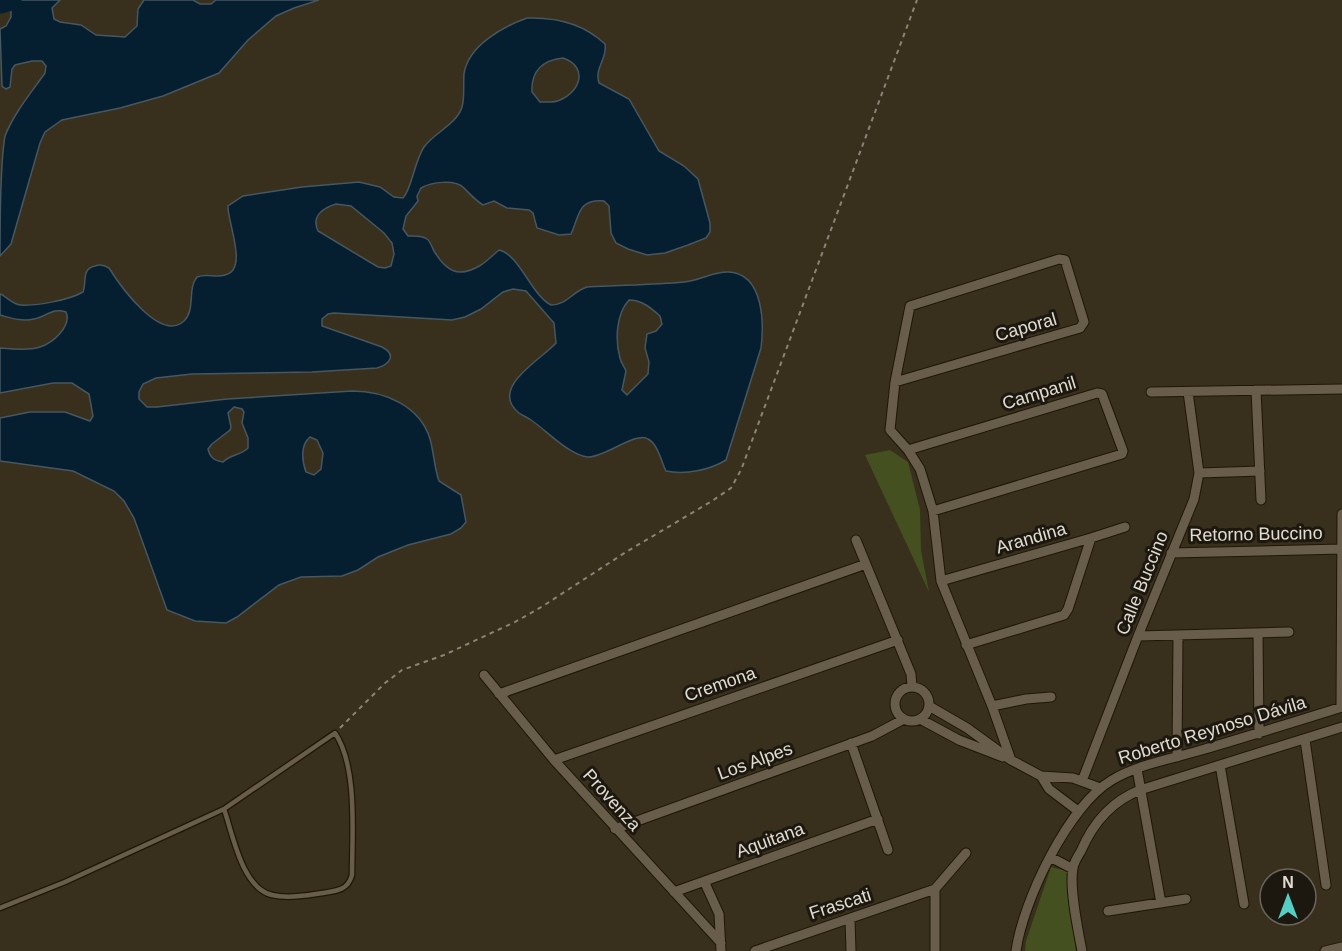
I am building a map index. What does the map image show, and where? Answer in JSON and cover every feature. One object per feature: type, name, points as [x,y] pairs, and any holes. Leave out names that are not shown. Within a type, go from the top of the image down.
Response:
[{"type":"street","name":"Caporal","points":[[1062,259],[1065,261],[1084,322],[1080,328],[896,382],[910,306],[1062,259]]},
{"type":"street","points":[[896,382],[890,430],[908,450],[920,469],[933,512],[941,581],[992,706],[1011,760]]},
{"type":"street","points":[[1151,392],[1342,389]]},
{"type":"street","points":[[1256,390],[1261,500]]},
{"type":"street","name":"Calle Buccino","points":[[1082,781],[1137,636],[1191,506],[1199,473],[1188,392]]},
{"type":"street","name":"Campanil","points":[[908,450],[1097,393],[1102,394],[1123,451],[1119,456],[933,512]]},
{"type":"street","points":[[1199,473],[1260,471]]},
{"type":"street","name":"Retorno Buccino","points":[[1342,514],[1342,707]]},
{"type":"street","points":[[1091,538],[1125,527]]},
{"type":"street","name":"Arandina","points":[[941,581],[1091,538]]},
{"type":"street","name":"Arandina","points":[[966,645],[1064,615],[1091,538]]},
{"type":"street","points":[[856,540],[898,640],[911,674],[912,686]]},
{"type":"street","name":"Retorno Buccino","points":[[1171,553],[1342,549]]},
{"type":"street","points":[[499,694],[866,564]]},
{"type":"street","points":[[1137,636],[1289,632]]},
{"type":"street","points":[[1258,633],[1259,734]]},
{"type":"street","points":[[1177,758],[1178,635]]},
{"type":"street","name":"Cremona","points":[[554,760],[898,640]]},
{"type":"street","name":"Provenza","points":[[484,675],[554,760],[721,947]]},
{"type":"street","points":[[912,686],[919,688],[925,693],[929,706],[927,713],[920,719],[912,721],[904,719],[895,709],[896,696],[900,691],[912,686]]},
{"type":"street","points":[[992,706],[1026,699],[1052,697]]},
{"type":"street","points":[[929,706],[967,728],[1011,760]]},
{"type":"street","name":"Roberto Reynoso Dávila","points":[[1016,951],[1029,905],[1050,856],[1078,811],[1113,778],[1342,707]]},
{"type":"street","name":"Los Alpes","points":[[615,829],[879,733],[904,719]]},
{"type":"street","points":[[920,719],[959,740],[1011,760],[1041,776],[1060,776],[1100,788]]},
{"type":"street","name":"Roberto Reynoso Dávila","points":[[1082,951],[1074,906],[1073,868],[1083,845],[1107,810],[1125,796],[1140,790],[1342,727]]},
{"type":"street","points":[[1305,740],[1326,885]]},
{"type":"street","points":[[851,743],[888,850]]},
{"type":"street","points":[[1220,765],[1244,903]]},
{"type":"street","points":[[1137,769],[1161,903]]},
{"type":"street","points":[[1041,776],[1049,789],[1078,811]]},
{"type":"street","name":"Aquitana","points":[[674,892],[878,819]]},
{"type":"street","name":"Frascati","points":[[755,951],[935,889],[966,853]]},
{"type":"street","points":[[1050,856],[1073,868]]},
{"type":"street","points":[[705,881],[718,914],[721,947]]},
{"type":"street","points":[[935,889],[935,951]]},
{"type":"street","points":[[1108,911],[1186,899]]},
{"type":"street","points":[[850,919],[851,951]]},
{"type":"street","points":[[1325,951],[1342,947]]},
{"type":"lane","points":[[0,908],[65,882],[224,809],[335,734],[341,742],[346,757],[353,812],[350,884],[343,889],[288,897],[270,895],[258,888],[248,877],[224,809]]},
{"type":"path","points":[[335,734],[385,683],[402,670],[444,655],[524,616],[731,488],[741,470],[916,0]]},
{"type":"green space","points":[[890,450],[908,462],[920,510],[921,550],[929,592],[865,455]]},
{"type":"green space","points":[[1051,867],[1067,871],[1072,880],[1070,902],[1076,951],[1025,951],[1026,941]]},
{"type":"water","points":[[11,0],[60,0],[52,8],[54,19],[81,25],[96,35],[125,37],[137,26],[138,9],[144,0],[193,0],[200,4],[211,4],[216,0],[319,0],[276,16],[248,40],[219,73],[163,96],[62,120],[45,132],[11,244],[0,256],[1,178],[5,136],[18,111],[45,73],[46,66],[42,61],[15,65],[12,69],[10,87],[6,89],[2,86],[0,29],[6,26],[11,17]]},
{"type":"water","points":[[527,18],[569,23],[588,31],[605,44],[605,54],[598,73],[599,83],[629,99],[659,151],[684,166],[698,179],[710,223],[710,232],[706,238],[688,245],[665,253],[647,255],[616,243],[611,233],[609,206],[604,201],[589,202],[585,205],[581,209],[571,234],[559,235],[537,228],[533,213],[529,210],[507,208],[494,201],[483,205],[460,185],[443,182],[421,188],[417,196],[418,201],[406,216],[403,229],[408,236],[420,236],[427,239],[443,264],[453,271],[466,272],[483,263],[499,250],[506,253],[544,300],[551,305],[561,303],[587,287],[684,282],[723,272],[741,275],[749,281],[759,302],[762,338],[761,348],[726,460],[697,471],[666,471],[654,445],[648,439],[643,438],[628,441],[595,456],[581,456],[519,413],[511,403],[510,394],[513,384],[556,343],[554,323],[526,291],[513,289],[503,292],[481,309],[465,317],[452,320],[328,314],[322,319],[322,326],[382,347],[389,353],[388,362],[377,368],[312,372],[192,374],[156,378],[143,384],[139,392],[139,399],[147,407],[157,407],[227,399],[352,391],[389,397],[410,409],[425,427],[430,439],[439,481],[461,495],[466,522],[451,534],[408,545],[378,557],[358,570],[342,576],[301,577],[279,585],[226,623],[195,621],[167,610],[134,518],[124,501],[114,491],[73,471],[0,461],[0,418],[30,412],[65,412],[90,421],[93,416],[89,394],[72,383],[53,383],[0,393],[0,348],[25,349],[45,345],[56,338],[64,328],[67,317],[66,312],[61,311],[53,311],[30,320],[0,315],[0,294],[15,304],[21,305],[61,300],[83,292],[88,270],[102,265],[109,268],[131,298],[152,318],[174,326],[184,321],[190,311],[192,287],[197,277],[225,275],[232,271],[235,264],[235,244],[228,206],[243,196],[302,187],[359,182],[380,187],[394,197],[403,198],[424,147],[455,118],[462,107],[464,74],[472,55],[479,46],[497,32]],"holes":[[[563,58],[576,67],[579,73],[577,86],[560,100],[540,102],[532,92],[534,78],[544,64]],[[336,204],[351,206],[384,233],[392,243],[394,254],[391,266],[378,267],[318,231],[317,217]],[[629,300],[642,303],[660,316],[662,324],[656,331],[647,334],[645,348],[649,362],[648,374],[627,395],[622,390],[626,371],[617,343],[619,320]],[[234,407],[242,409],[244,412],[242,423],[248,438],[248,448],[223,462],[215,460],[208,449],[231,427],[228,413]],[[310,437],[317,440],[323,453],[321,469],[314,475],[306,472],[303,458],[305,444]]]},
{"type":"waterway","points":[[0,3],[11,0]]}]
